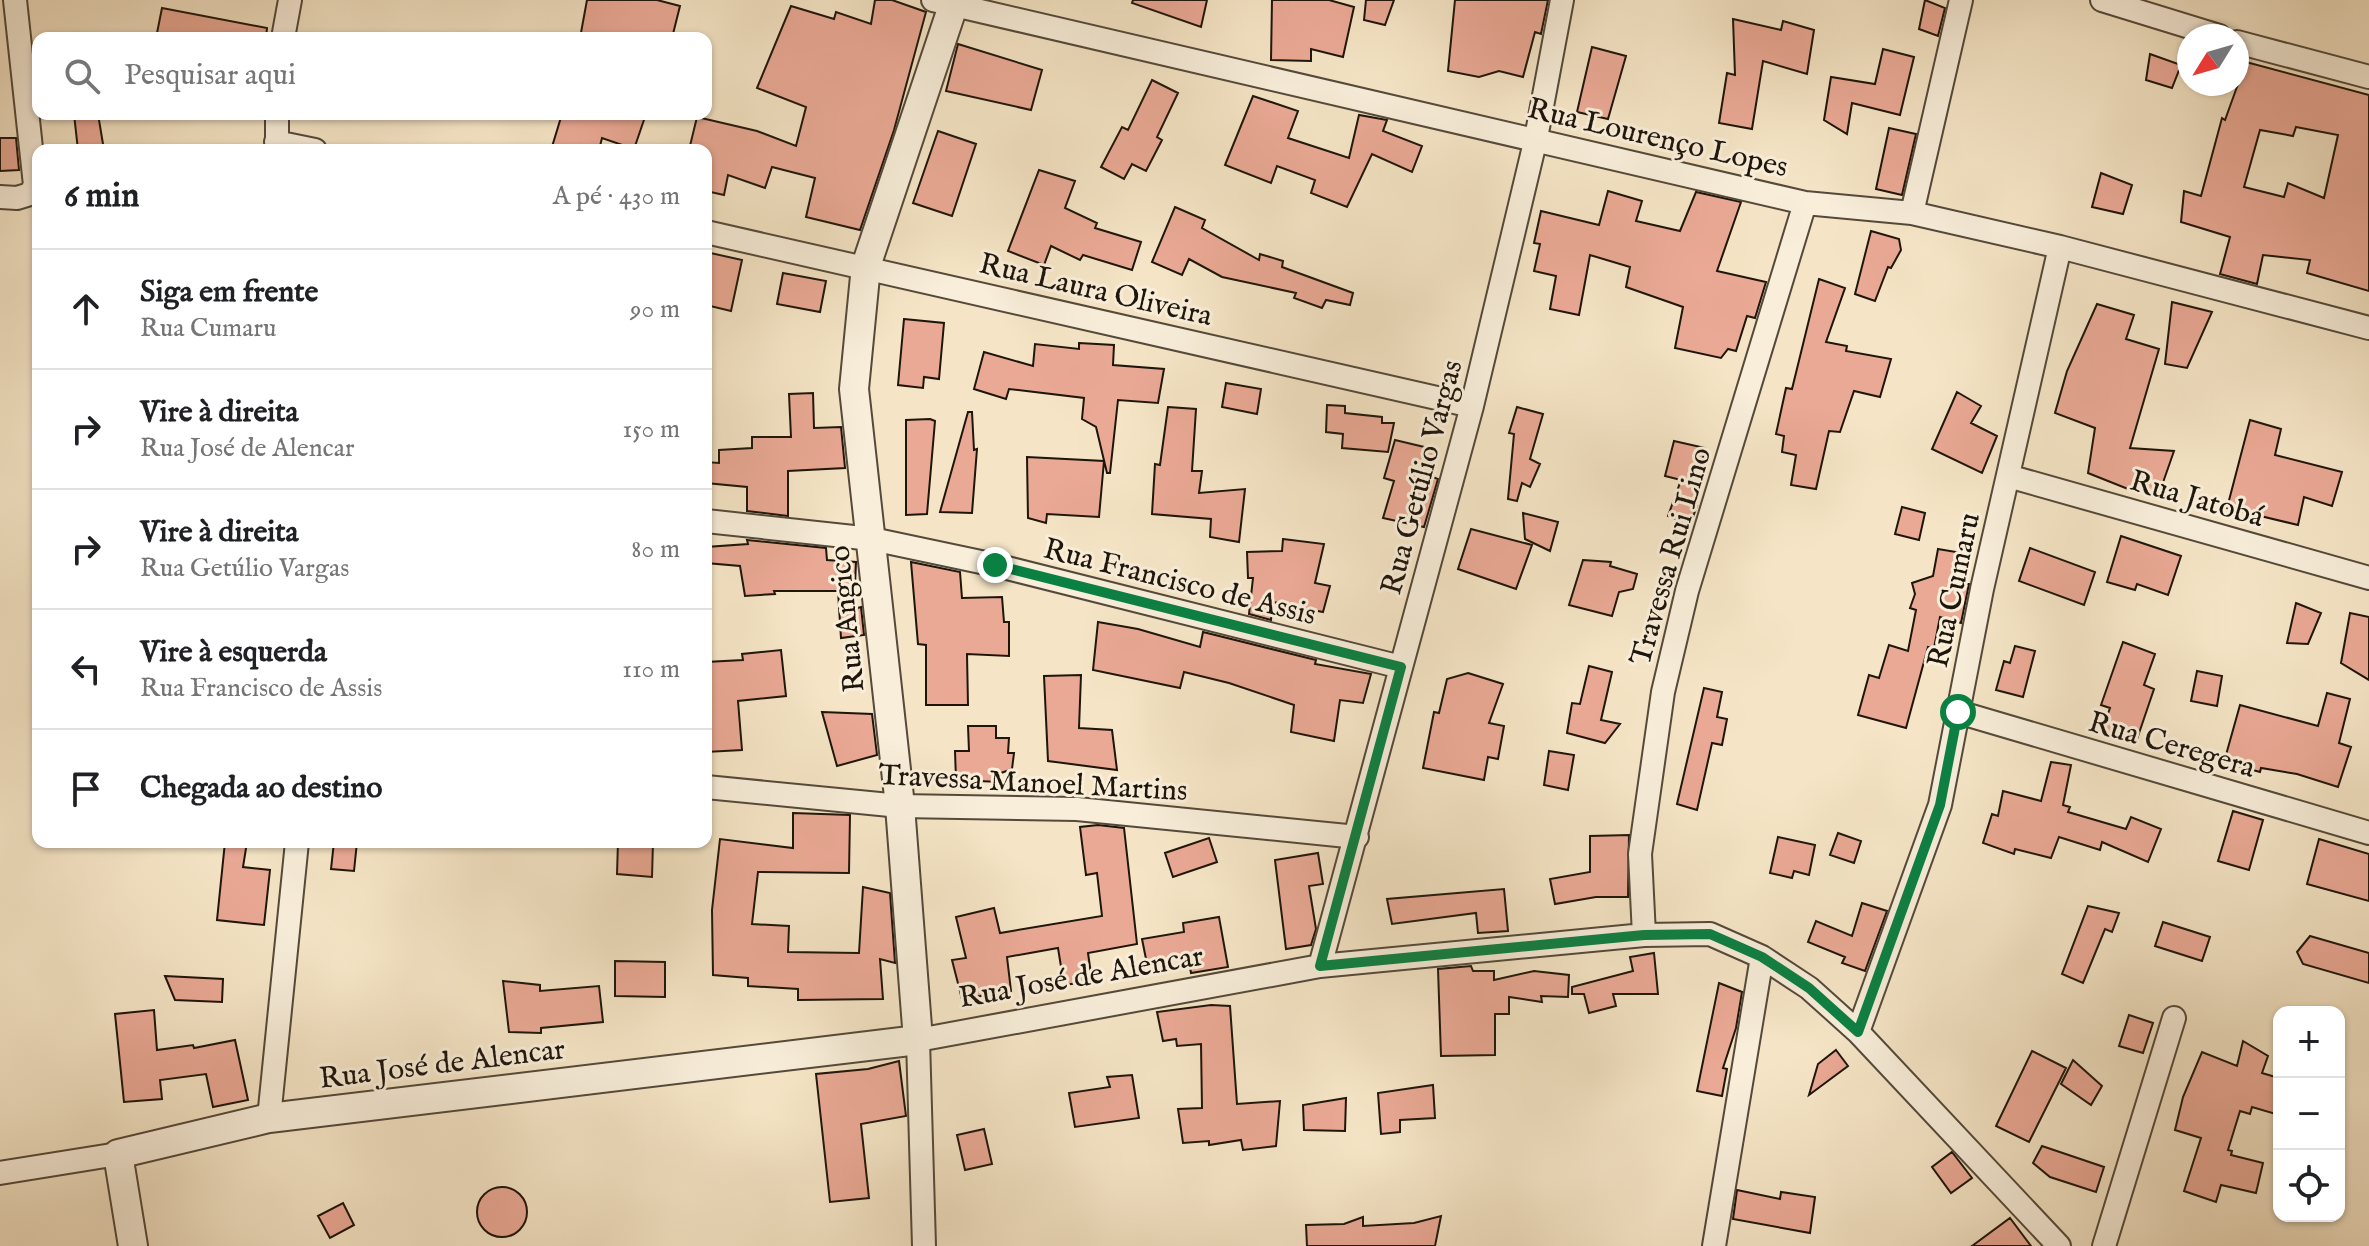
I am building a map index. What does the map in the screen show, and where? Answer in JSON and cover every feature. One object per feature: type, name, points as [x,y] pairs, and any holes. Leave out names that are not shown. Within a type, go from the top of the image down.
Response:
[{"type":"street","points":[[15,0],[32,157]]},
{"type":"street","points":[[284,32],[290,0]]},
{"type":"street","name":"Rua Getúlio Vargas","points":[[1320,966],[1472,406],[1536,138],[1562,0]]},
{"type":"street","points":[[1912,213],[1961,0]]},
{"type":"street","points":[[2102,0],[2180,24]]},
{"type":"street","name":"Rua Lourenço Lopes","points":[[948,2],[1805,203],[1912,213],[2060,247],[2369,328]]},
{"type":"street","name":"Rua Angico","points":[[924,1246],[918,1040],[900,806],[854,389],[866,266],[948,2]]},
{"type":"street","points":[[2249,45],[2369,77]]},
{"type":"street","points":[[277,120],[277,144]]},
{"type":"street","points":[[0,197],[17,198],[32,190]]},
{"type":"street","name":"Travessa Rui Lino","points":[[1644,935],[1640,854],[1663,692],[1687,591],[1805,203]]},
{"type":"street","name":"Rua Laura Oliveira","points":[[712,233],[1472,406]]},
{"type":"street","name":"Rua Cumaru","points":[[1858,1032],[1940,805],[2008,476],[2060,247]]},
{"type":"street","name":"Rua Jatobá","points":[[2008,476],[2369,578]]},
{"type":"street","name":"Rua Francisco de Assis","points":[[712,522],[872,539],[995,565],[1401,667]]},
{"type":"street","name":"Rua Ceregera","points":[[1958,712],[2369,833]]},
{"type":"street","name":"Travessa Manoel Martins","points":[[712,788],[900,806],[1077,809],[1357,837]]},
{"type":"street","points":[[269,1118],[296,848]]},
{"type":"street","name":"Rua José de Alencar","points":[[0,1173],[118,1154],[269,1118],[918,1040],[1320,966],[1644,935],[1710,934],[1762,957],[1809,988],[1858,1032],[2059,1246]]},
{"type":"street","points":[[1714,1246],[1762,957]]},
{"type":"street","points":[[2104,1246],[2174,1018]]},
{"type":"street","points":[[118,1154],[133,1246]]},
{"type":"building","points":[[587,0],[657,0],[680,6],[674,32],[581,32]]},
{"type":"building","points":[[875,0],[892,0],[926,12],[894,130],[860,230],[806,217],[815,178],[772,167],[765,188],[728,175],[724,195],[712,192],[712,144],[690,144],[696,120],[710,120],[757,131],[796,146],[806,107],[757,88],[791,6],[834,19],[836,12],[871,24]]},
{"type":"building","points":[[1133,0],[1207,0],[1201,27],[1132,3]]},
{"type":"building","points":[[1272,0],[1329,0],[1354,7],[1343,57],[1311,49],[1311,61],[1271,60]]},
{"type":"building","points":[[1366,0],[1394,0],[1385,25],[1364,20]]},
{"type":"building","points":[[1455,0],[1548,0],[1541,34],[1535,32],[1523,77],[1499,71],[1479,77],[1448,71]]},
{"type":"building","points":[[1925,0],[1945,8],[1938,36],[1919,29]]},
{"type":"building","points":[[162,8],[267,28],[267,32],[157,32]]},
{"type":"building","points":[[1733,19],[1781,30],[1783,21],[1814,30],[1807,74],[1763,61],[1752,129],[1719,123],[1727,73],[1735,75]]},
{"type":"building","points":[[958,44],[1042,70],[1031,110],[946,91]]},
{"type":"building","points":[[1592,47],[1626,56],[1608,119],[1577,112]]},
{"type":"building","points":[[1883,49],[1914,57],[1900,115],[1852,103],[1847,134],[1824,120],[1831,77],[1875,84]]},
{"type":"building","points":[[2150,54],[2177,64],[2172,88],[2146,80]]},
{"type":"building","points":[[2249,63],[2369,95],[2369,291],[2307,273],[2310,260],[2263,255],[2257,284],[2220,274],[2230,237],[2181,222],[2184,191],[2201,196],[2222,118],[2225,120],[2234,96],[2249,96]],"holes":[[[2296,127],[2338,135],[2324,198],[2288,183],[2284,197],[2244,187],[2260,130],[2293,136]]]},
{"type":"building","points":[[1152,80],[1178,93],[1157,137],[1162,140],[1146,171],[1132,164],[1124,179],[1101,167],[1122,127],[1128,130]]},
{"type":"building","points":[[1253,96],[1298,111],[1288,138],[1349,158],[1359,115],[1387,120],[1383,131],[1422,146],[1412,172],[1372,154],[1347,207],[1311,193],[1315,180],[1277,166],[1271,183],[1225,165]]},
{"type":"building","points":[[75,120],[99,120],[103,144],[77,144]]},
{"type":"building","points":[[560,120],[644,120],[636,144],[619,144],[602,138],[600,144],[553,144]]},
{"type":"building","points":[[1889,128],[1916,134],[1902,195],[1876,189]]},
{"type":"building","points":[[938,131],[976,144],[952,216],[913,203]]},
{"type":"building","points":[[0,138],[16,138],[19,170],[0,171]]},
{"type":"building","points":[[1039,170],[1075,181],[1065,208],[1097,223],[1095,228],[1141,242],[1132,270],[1083,255],[1080,260],[1051,246],[1044,265],[1008,251]]},
{"type":"building","points":[[2101,173],[2132,185],[2123,214],[2092,207]]},
{"type":"building","points":[[1608,191],[1642,201],[1636,221],[1680,231],[1696,192],[1741,202],[1717,271],[1766,282],[1755,318],[1747,316],[1736,351],[1728,349],[1721,358],[1675,348],[1683,307],[1626,287],[1630,267],[1590,255],[1579,315],[1550,309],[1556,276],[1534,271],[1540,244],[1534,243],[1541,211],[1599,225]]},
{"type":"building","points":[[1175,207],[1205,220],[1202,228],[1259,260],[1260,254],[1283,261],[1282,267],[1353,293],[1350,305],[1326,300],[1322,308],[1294,298],[1296,293],[1222,277],[1189,259],[1182,275],[1152,262]]},
{"type":"building","points":[[1871,231],[1899,239],[1901,250],[1891,268],[1888,267],[1875,301],[1855,294]]},
{"type":"building","points":[[712,253],[742,260],[731,311],[712,306]]},
{"type":"building","points":[[783,273],[826,281],[820,312],[777,304]]},
{"type":"building","points":[[1819,279],[1845,288],[1826,342],[1847,346],[1846,351],[1891,359],[1880,397],[1854,391],[1840,432],[1829,431],[1816,489],[1791,485],[1796,455],[1782,452],[1784,436],[1776,434],[1786,388],[1792,389]]},
{"type":"building","points":[[2172,302],[2212,312],[2187,368],[2165,364]]},
{"type":"building","points":[[2097,304],[2134,315],[2126,339],[2159,349],[2130,448],[2174,451],[2159,494],[2128,489],[2088,473],[2095,428],[2055,413],[2067,371]]},
{"type":"building","points":[[904,319],[944,323],[939,379],[924,377],[923,388],[898,385]]},
{"type":"building","points":[[1079,343],[1114,345],[1113,365],[1164,369],[1158,403],[1118,400],[1110,473],[1107,473],[1096,427],[1082,419],[1084,398],[1009,389],[1006,399],[974,389],[984,352],[1033,366],[1035,344],[1079,349]]},
{"type":"building","points":[[1226,383],[1261,389],[1257,414],[1222,407]]},
{"type":"building","points":[[1957,392],[1981,406],[1971,423],[1997,436],[1982,473],[1932,449]]},
{"type":"building","points":[[813,393],[814,428],[841,427],[845,468],[788,471],[788,516],[747,511],[747,487],[712,484],[712,462],[719,463],[719,450],[752,448],[752,437],[791,437],[789,394]]},
{"type":"building","points":[[1327,405],[1345,406],[1345,413],[1382,417],[1382,423],[1394,423],[1388,452],[1342,448],[1343,434],[1326,432]]},
{"type":"building","points":[[1168,407],[1196,409],[1192,471],[1202,471],[1199,493],[1245,489],[1239,542],[1210,537],[1211,519],[1152,514],[1155,464],[1160,465]]},
{"type":"building","points":[[1517,407],[1543,414],[1530,459],[1540,464],[1530,487],[1522,483],[1517,501],[1508,499],[1514,434],[1509,433]]},
{"type":"building","points":[[968,412],[972,412],[974,450],[977,449],[972,513],[940,512]]},
{"type":"building","points":[[906,420],[935,421],[927,514],[906,515]]},
{"type":"building","points":[[2250,420],[2281,429],[2275,455],[2342,472],[2332,506],[2304,497],[2298,525],[2227,508]]},
{"type":"building","points":[[1395,440],[1437,450],[1428,475],[1438,479],[1424,527],[1383,518],[1394,481],[1384,478]]},
{"type":"building","points":[[1674,441],[1705,448],[1694,505],[1697,506],[1690,525],[1668,516],[1681,480],[1665,476]]},
{"type":"building","points":[[1027,457],[1104,461],[1099,517],[1047,514],[1046,523],[1028,518]]},
{"type":"building","points":[[1902,507],[1925,513],[1919,540],[1895,534]]},
{"type":"building","points":[[1523,513],[1558,522],[1550,551],[1525,539]]},
{"type":"building","points":[[1471,529],[1532,545],[1516,589],[1458,569]]},
{"type":"building","points":[[2121,536],[2181,556],[2168,595],[2137,584],[2135,590],[2107,582]]},
{"type":"building","points":[[1283,539],[1324,544],[1315,583],[1330,586],[1323,612],[1273,602],[1271,620],[1249,614],[1253,578],[1248,578],[1247,552],[1282,551]]},
{"type":"building","points":[[747,540],[826,548],[827,560],[856,562],[854,609],[861,607],[864,635],[841,638],[838,591],[774,591],[775,594],[745,596],[740,566],[712,564],[712,547],[748,544]]},
{"type":"building","points":[[2030,548],[2095,572],[2084,605],[2019,581]]},
{"type":"building","points":[[1938,549],[1968,554],[1962,583],[1969,584],[1961,623],[1940,617],[1934,648],[1928,647],[1906,728],[1858,715],[1869,675],[1879,678],[1889,645],[1908,651],[1916,610],[1910,608],[1915,594],[1912,583],[1933,576]]},
{"type":"building","points":[[1583,560],[1611,562],[1610,566],[1637,574],[1633,589],[1619,592],[1612,616],[1569,605]]},
{"type":"building","points":[[911,562],[960,572],[962,598],[1002,597],[1004,622],[1009,622],[1009,656],[967,654],[968,705],[926,705],[926,645],[918,644]]},
{"type":"building","points":[[2296,603],[2321,613],[2308,644],[2287,643]]},
{"type":"building","points":[[2350,613],[2369,617],[2369,680],[2341,663]]},
{"type":"building","points":[[1098,622],[1138,629],[1200,647],[1203,632],[1316,660],[1315,664],[1371,674],[1363,703],[1340,700],[1334,741],[1291,732],[1294,705],[1229,683],[1184,672],[1180,688],[1093,670]]},
{"type":"building","points":[[2123,642],[2155,654],[2144,685],[2154,689],[2136,742],[2102,731],[2110,708],[2101,705]]},
{"type":"building","points":[[2015,646],[2035,651],[2023,697],[1996,690],[2004,661],[2010,663]]},
{"type":"building","points":[[781,650],[786,696],[738,701],[742,750],[712,752],[712,662],[743,660],[742,654]]},
{"type":"building","points":[[1589,666],[1612,672],[1601,720],[1620,724],[1605,743],[1567,733],[1572,703],[1580,704]]},
{"type":"building","points":[[2197,671],[2222,676],[2217,706],[2191,701]]},
{"type":"building","points":[[1468,673],[1503,684],[1489,723],[1504,726],[1498,759],[1488,757],[1484,780],[1423,768],[1434,712],[1439,713],[1447,679]]},
{"type":"building","points":[[1081,675],[1079,728],[1112,730],[1117,770],[1048,761],[1044,676]]},
{"type":"building","points":[[1704,688],[1722,692],[1717,717],[1727,719],[1722,745],[1712,743],[1697,810],[1677,804]]},
{"type":"building","points":[[2327,693],[2350,699],[2339,743],[2351,747],[2338,787],[2297,774],[2261,768],[2260,772],[2224,762],[2240,705],[2318,726]]},
{"type":"building","points":[[822,712],[872,714],[877,755],[837,766]]},
{"type":"building","points":[[968,726],[996,726],[996,738],[1009,738],[1008,753],[1014,753],[1012,769],[1001,773],[1000,782],[956,780],[955,751],[969,751]]},
{"type":"building","points":[[1549,751],[1574,755],[1568,790],[1544,785]]},
{"type":"building","points":[[2051,762],[2071,765],[2063,805],[2070,807],[2068,812],[2126,829],[2131,817],[2161,829],[2148,862],[2102,842],[2100,850],[2059,837],[2051,858],[2015,849],[2014,854],[1983,843],[1992,814],[1998,816],[2003,791],[2041,801]]},
{"type":"building","points":[[2233,811],[2263,820],[2249,870],[2218,861]]},
{"type":"building","points":[[793,813],[850,815],[849,873],[758,872],[752,924],[789,926],[788,952],[859,953],[863,887],[890,893],[895,963],[880,959],[883,999],[798,1000],[798,989],[748,986],[748,978],[713,975],[712,910],[720,839],[793,848]]},
{"type":"building","points":[[1098,825],[1124,828],[1137,944],[1088,953],[1092,981],[1064,985],[1058,948],[1007,957],[1011,991],[962,999],[952,960],[966,958],[956,917],[994,908],[1000,933],[1102,916],[1097,873],[1086,875],[1080,827]]},
{"type":"building","points":[[1838,833],[1861,841],[1854,863],[1830,855]]},
{"type":"building","points":[[1629,835],[1628,897],[1596,897],[1555,904],[1550,879],[1590,872],[1590,836]]},
{"type":"building","points":[[1778,837],[1815,845],[1809,875],[1794,871],[1792,878],[1770,873]]},
{"type":"building","points":[[1209,838],[1217,862],[1173,877],[1165,853]]},
{"type":"building","points":[[2319,839],[2369,854],[2369,901],[2307,884]]},
{"type":"building","points":[[224,848],[246,848],[243,867],[270,870],[264,925],[217,920]]},
{"type":"building","points":[[333,848],[356,848],[354,871],[331,869]]},
{"type":"building","points":[[618,848],[653,848],[652,877],[617,874]]},
{"type":"building","points":[[1318,853],[1323,884],[1309,886],[1316,929],[1311,945],[1286,949],[1275,860]]},
{"type":"building","points":[[1504,889],[1508,931],[1478,933],[1476,913],[1392,924],[1387,899]]},
{"type":"building","points":[[1862,903],[1887,911],[1865,971],[1842,963],[1845,957],[1808,942],[1816,921],[1852,936]]},
{"type":"building","points":[[2088,906],[2119,913],[2112,932],[2105,929],[2083,983],[2062,974]]},
{"type":"building","points":[[1219,917],[1228,967],[1191,973],[1188,956],[1147,964],[1142,939],[1184,932],[1183,923]]},
{"type":"building","points":[[2163,922],[2210,937],[2202,961],[2155,946]]},
{"type":"building","points":[[2310,936],[2369,953],[2369,983],[2303,964],[2297,952]]},
{"type":"building","points":[[1654,953],[1658,994],[1613,994],[1616,1006],[1589,1013],[1584,994],[1572,994],[1572,987],[1633,971],[1630,957]]},
{"type":"building","points":[[615,961],[665,962],[665,997],[615,996]]},
{"type":"building","points":[[1471,966],[1473,971],[1494,971],[1494,980],[1534,971],[1569,975],[1568,997],[1541,996],[1542,1002],[1509,997],[1509,1014],[1495,1014],[1495,1055],[1441,1056],[1438,969]]},
{"type":"building","points":[[165,976],[223,979],[222,1002],[175,1000]]},
{"type":"building","points":[[503,981],[540,985],[540,991],[599,986],[603,1022],[541,1028],[541,1033],[509,1032]]},
{"type":"building","points":[[1719,983],[1742,992],[1736,1028],[1723,1068],[1727,1069],[1722,1096],[1697,1091]]},
{"type":"building","points":[[1211,1005],[1230,1006],[1237,1104],[1280,1101],[1276,1146],[1243,1150],[1241,1140],[1209,1145],[1209,1141],[1183,1143],[1178,1109],[1202,1108],[1201,1044],[1177,1046],[1176,1039],[1163,1041],[1157,1012]]},
{"type":"building","points":[[154,1010],[157,1050],[193,1045],[194,1048],[235,1040],[248,1100],[213,1107],[206,1074],[160,1080],[162,1099],[124,1102],[115,1014]]},
{"type":"building","points":[[2129,1015],[2153,1023],[2143,1053],[2119,1046]]},
{"type":"building","points":[[2243,1041],[2268,1056],[2262,1073],[2273,1076],[2273,1113],[2252,1107],[2250,1114],[2240,1111],[2228,1150],[2232,1151],[2231,1155],[2263,1163],[2256,1193],[2221,1185],[2216,1202],[2184,1191],[2201,1138],[2175,1130],[2183,1097],[2202,1052],[2237,1066]]},
{"type":"building","points":[[1836,1050],[1848,1066],[1809,1095],[1818,1064]]},
{"type":"building","points":[[2032,1051],[2066,1068],[2029,1142],[1996,1126]]},
{"type":"building","points":[[2073,1060],[2102,1086],[2091,1105],[2061,1084]]},
{"type":"building","points":[[899,1061],[906,1116],[861,1124],[869,1198],[830,1202],[816,1074],[868,1069]]},
{"type":"building","points":[[1132,1075],[1139,1118],[1075,1127],[1069,1093],[1110,1087],[1107,1077]]},
{"type":"building","points":[[1433,1085],[1435,1118],[1400,1120],[1400,1132],[1381,1134],[1378,1093]]},
{"type":"building","points":[[1346,1098],[1345,1131],[1304,1130],[1303,1105]]},
{"type":"building","points":[[984,1129],[992,1164],[965,1170],[957,1135]]},
{"type":"building","points":[[2042,1146],[2104,1167],[2096,1192],[2050,1177],[2033,1163]]},
{"type":"building","points":[[1952,1152],[1972,1178],[1951,1193],[1932,1167]]},
{"type":"building","points":[[502,1187],[520,1194],[527,1212],[520,1230],[502,1237],[484,1230],[477,1212],[484,1194]]},
{"type":"building","points":[[1737,1190],[1780,1199],[1781,1192],[1815,1197],[1810,1233],[1733,1219]]},
{"type":"building","points":[[343,1203],[354,1225],[330,1238],[318,1216]]},
{"type":"building","points":[[1441,1216],[1435,1246],[1307,1246],[1306,1225],[1344,1224],[1363,1217],[1363,1226],[1414,1223]]},
{"type":"building","points":[[2010,1218],[2031,1246],[1972,1246]]},
{"type":"route","points":[[995,565],[1401,667],[1320,966],[1644,935],[1710,934],[1762,957],[1809,988],[1858,1032],[1940,805],[1958,712]]}]
